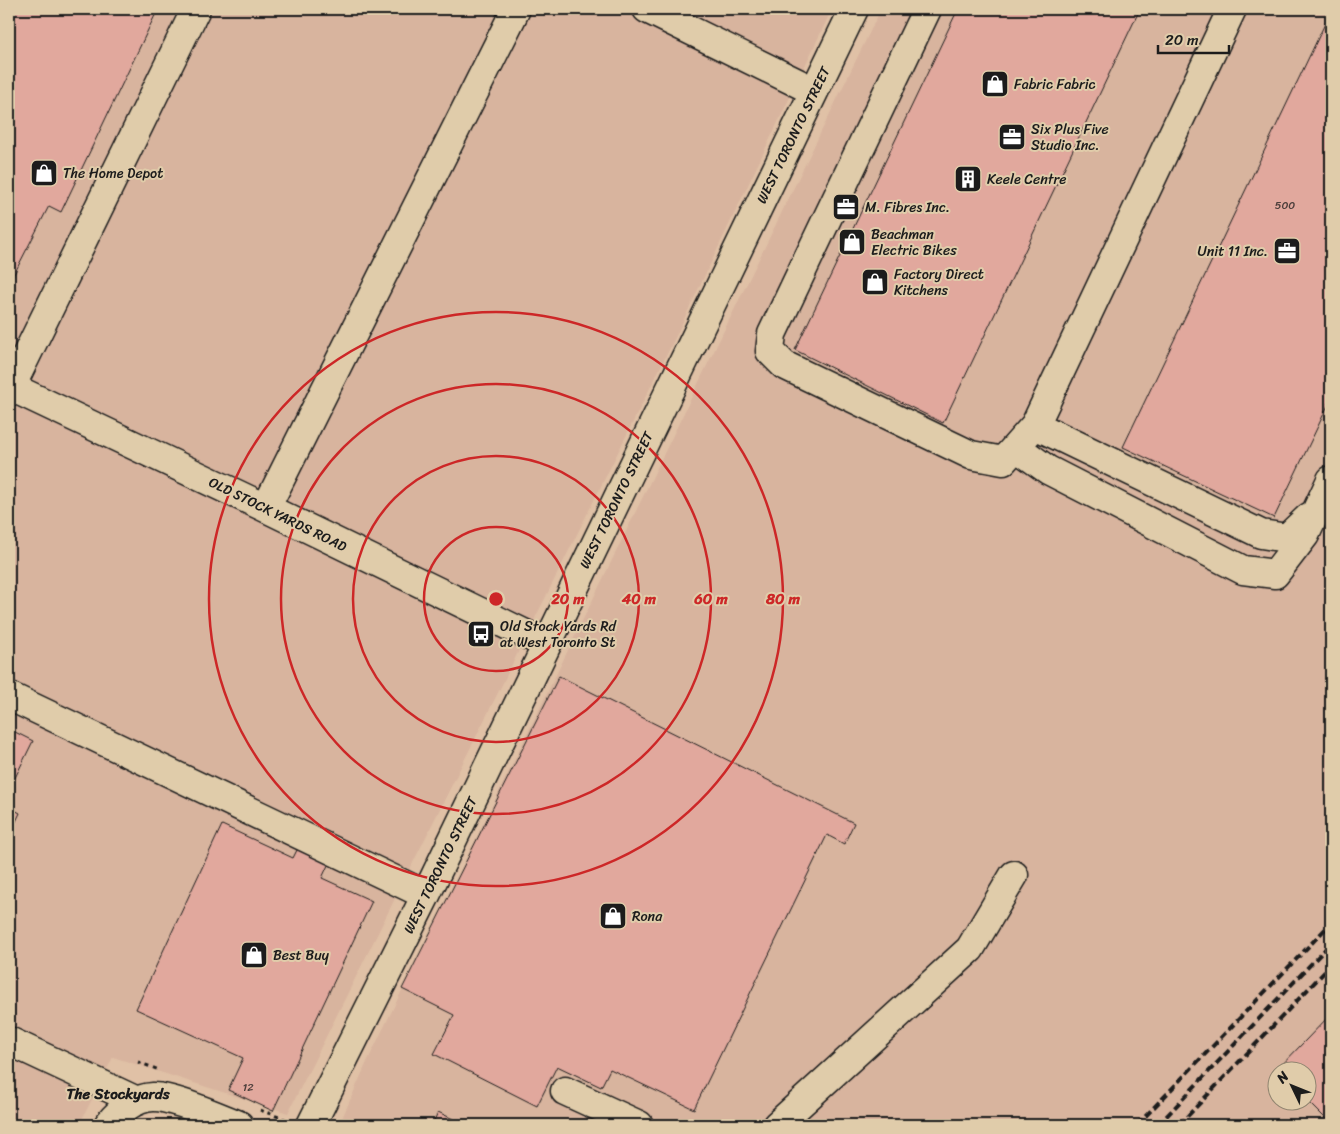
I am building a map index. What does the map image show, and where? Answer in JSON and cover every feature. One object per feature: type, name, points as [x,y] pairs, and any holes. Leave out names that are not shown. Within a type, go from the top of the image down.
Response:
[{"type":"street","points":[[9,388],[196,9]]},
{"type":"street","points":[[266,508],[516,9]]},
{"type":"street","points":[[647,9],[814,92]]},
{"type":"street","name":"WEST TORONTO STREET","points":[[311,1125],[426,895],[854,9]]},
{"type":"street","points":[[927,9],[772,334],[770,351],[784,365],[941,442],[971,455],[1004,461],[1035,425],[1232,9]]},
{"type":"street","name":"OLD STOCK YARDS ROAD","points":[[9,388],[266,508],[546,644]]},
{"type":"street","points":[[1035,425],[1261,534],[1287,538],[1312,514],[1331,474]]},
{"type":"street","points":[[1016,447],[1048,470],[1243,570],[1275,574],[1305,535],[1331,480]]},
{"type":"street","points":[[9,696],[426,895]]},
{"type":"street","points":[[777,1125],[970,949],[1014,875]]},
{"type":"street","points":[[9,1041],[137,1102]]},
{"type":"street","points":[[565,1091],[639,1125]]},
{"type":"street","points":[[108,1125],[118,1112],[137,1102],[154,1097],[177,1102],[239,1125]]},
{"type":"shaded area","points":[[9,9],[832,9],[675,338],[288,1113],[113,1057],[79,1125],[9,1125]]},
{"type":"shaded area","points":[[881,9],[1331,9],[1331,1125],[339,1125],[367,1062]]},
{"type":"building","name":"The Home Depot","points":[[9,9],[158,9],[61,212],[49,206],[11,280],[9,279]]},
{"type":"building","name":"Keele Centre","points":[[958,9],[1140,9],[943,423],[795,350]]},
{"type":"building","points":[[1331,11],[1331,399],[1274,518],[1123,447]]},
{"type":"building","name":"Rona","points":[[559,676],[854,823],[844,844],[827,835],[694,1109],[610,1069],[601,1087],[557,1066],[537,1106],[434,1054],[454,1015],[402,989]]},
{"type":"building","points":[[9,729],[33,741],[9,790]]},
{"type":"building","points":[[9,807],[20,813],[9,836]]},
{"type":"building","name":"Best Buy","points":[[222,825],[293,858],[298,848],[329,863],[322,878],[372,901],[273,1111],[228,1090],[243,1058],[136,1009]]},
{"type":"building","points":[[1331,1014],[1331,1124],[1318,1111],[1318,1062],[1285,1062]]},
{"type":"building","points":[[438,1112],[466,1125],[432,1125]]},
{"type":"railway","points":[[1137,1125],[1331,923]]},
{"type":"railway","points":[[1158,1125],[1331,943]]},
{"type":"railway","points":[[1179,1125],[1331,965]]},
{"type":"place","name":"Fabric Fabric","points":[[995,84]]},
{"type":"place","name":"Six Plus Five Studio Inc.","points":[[1012,137]]},
{"type":"place","name":"The Home Depot","points":[[44,173]]},
{"type":"place","name":"Keele Centre","points":[[968,179]]},
{"type":"place","name":"M. Fibres Inc.","points":[[846,207]]},
{"type":"place","name":"Beachman Electric Bikes","points":[[852,242]]},
{"type":"place","name":"Unit 11 Inc.","points":[[1287,251]]},
{"type":"place","name":"Factory Direct Kitchens","points":[[875,282]]},
{"type":"place","name":"Old Stock Yards Rd at West Toronto St","points":[[481,634]]},
{"type":"place","name":"Rona","points":[[613,916]]},
{"type":"place","name":"Best Buy","points":[[254,955]]},
{"type":"district","name":"The Stockyards","points":[[118,1094]]}]
